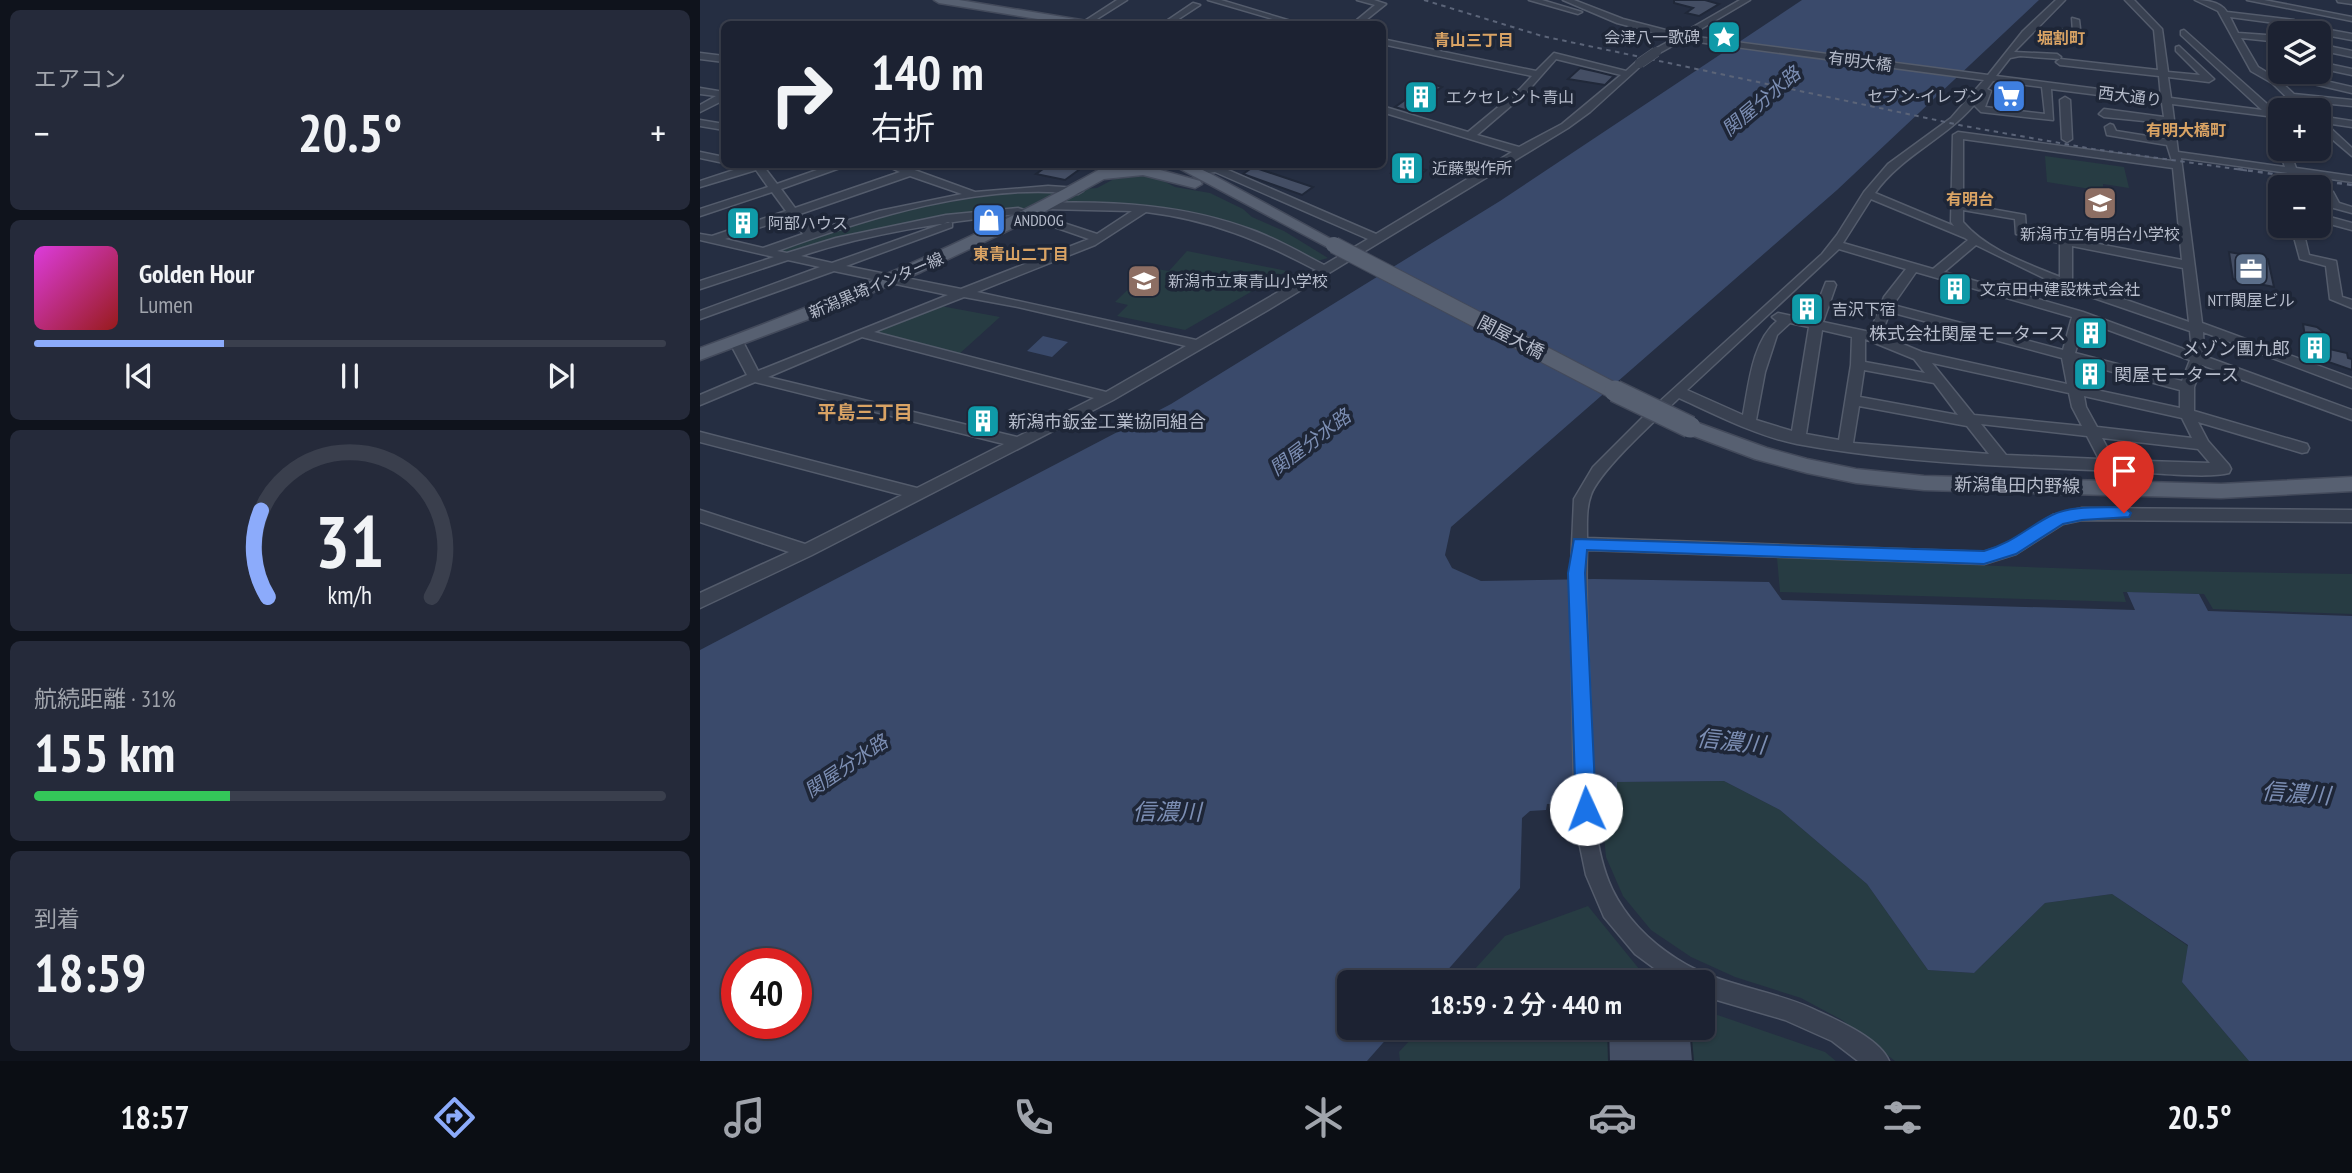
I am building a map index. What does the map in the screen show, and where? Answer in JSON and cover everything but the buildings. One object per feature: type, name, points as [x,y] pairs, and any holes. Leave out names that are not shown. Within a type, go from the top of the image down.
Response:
[{"type":"main road","points":[[939,0],[1067,21]]},
{"type":"main road","name":"新潟黒埼インター線","points":[[700,354],[894,280],[1078,191],[1114,168]]},
{"type":"main road","points":[[1091,182],[1138,168],[1218,189]]},
{"type":"main road","points":[[1168,168],[1244,199]]},
{"type":"main road","points":[[1191,168],[1244,199]]},
{"type":"main road","name":"関屋大橋","points":[[1244,199],[1634,401],[1690,427]]},
{"type":"main road","name":"新潟亀田内野線","points":[[1690,427],[1762,454],[1807,466],[1857,476],[1924,483],[2221,491],[2352,485]]},
{"type":"street","points":[[1090,21],[1124,0]]},
{"type":"street","points":[[1212,0],[1286,21]]},
{"type":"street","points":[[1220,11],[1254,0]]},
{"type":"street","points":[[1360,21],[1382,4],[1361,0]]},
{"type":"street","points":[[1533,0],[1579,12],[1591,10],[1598,0]]},
{"type":"street","points":[[1567,0],[1591,10],[1683,37]]},
{"type":"street","points":[[700,601],[920,494],[1108,397],[1578,118],[1640,63],[1746,0]]},
{"type":"street","points":[[1677,970],[1651,953],[1619,922],[1595,875],[1586,809],[1577,573],[1579,521],[1584,493],[1598,471],[1678,392],[1766,314],[1837,245],[1868,194],[1885,173],[1921,141],[1947,126],[1964,111],[1984,81],[2022,37],[2061,0]]},
{"type":"street","points":[[1678,392],[1748,423],[1798,439],[1845,448],[2002,460],[2224,469],[2202,444],[2187,414],[2187,387],[2199,359],[2197,327],[2158,29],[2129,0]]},
{"type":"street","points":[[2199,0],[2221,9],[2254,69],[2277,77],[2291,97],[2303,98]]},
{"type":"street","points":[[2251,0],[2299,5],[2352,19]]},
{"type":"street","points":[[2342,0],[2352,2]]},
{"type":"street","points":[[1171,21],[1196,5]]},
{"type":"street","points":[[2225,18],[2268,24]]},
{"type":"street","points":[[2057,32],[2078,35],[2075,20]]},
{"type":"street","points":[[2185,33],[2268,108]]},
{"type":"street","points":[[2331,34],[2352,37]]},
{"type":"street","points":[[2234,35],[2268,38]]},
{"type":"street","name":"有明大橋","points":[[1683,37],[1984,81]]},
{"type":"street","points":[[1386,42],[1536,74]]},
{"type":"street","points":[[2046,44],[2046,56]]},
{"type":"street","points":[[2077,57],[2209,79],[2179,49]]},
{"type":"street","points":[[2331,50],[2352,54]]},
{"type":"street","points":[[2007,56],[2020,53],[2162,71]]},
{"type":"street","points":[[1471,135],[1523,91],[1554,56],[1628,74]]},
{"type":"street","points":[[700,57],[721,60]]},
{"type":"street","points":[[2331,68],[2352,72]]},
{"type":"street","points":[[1984,81],[1987,92],[1979,105],[1981,109],[2051,124],[2066,120]]},
{"type":"street","name":"西大通り","points":[[1984,81],[2046,85],[2268,113]]},
{"type":"street","points":[[2326,84],[2352,90]]},
{"type":"street","points":[[2046,85],[2051,124]]},
{"type":"street","points":[[2327,98],[2330,85]]},
{"type":"street","points":[[700,91],[721,95]]},
{"type":"street","points":[[700,109],[721,98]]},
{"type":"street","points":[[2065,100],[2067,139]]},
{"type":"street","points":[[2331,100],[2352,103]]},
{"type":"street","points":[[1386,110],[1520,150]]},
{"type":"street","points":[[2104,114],[2169,121]]},
{"type":"street","points":[[2331,122],[2352,124]]},
{"type":"street","points":[[700,123],[721,126]]},
{"type":"street","points":[[2110,127],[2111,133],[2174,154]]},
{"type":"street","points":[[2331,132],[2350,150]]},
{"type":"street","points":[[1970,239],[1957,222],[1958,135],[2174,154],[2352,179]]},
{"type":"street","points":[[700,155],[721,159]]},
{"type":"street","points":[[2288,161],[2292,171]]},
{"type":"street","points":[[700,184],[748,168]]},
{"type":"street","points":[[759,168],[810,235]]},
{"type":"street","points":[[700,213],[834,168]]},
{"type":"street","points":[[898,168],[970,193],[969,196]]},
{"type":"street","points":[[1191,168],[1217,169],[1375,238]]},
{"type":"street","points":[[704,240],[910,172]]},
{"type":"street","points":[[700,275],[810,235],[901,209],[969,196],[1052,188],[1078,191]]},
{"type":"street","points":[[1868,194],[2066,284],[2197,327],[2352,383]]},
{"type":"street","points":[[2331,198],[2334,205],[2352,210]]},
{"type":"street","points":[[700,285],[785,256],[883,230],[966,216],[1093,205],[1190,216],[1236,228],[1278,245],[1323,269]]},
{"type":"street","points":[[1957,206],[2021,216],[2020,232],[2188,265]]},
{"type":"street","points":[[700,400],[1099,239],[1143,209]]},
{"type":"street","points":[[1037,210],[1099,239]]},
{"type":"street","points":[[700,315],[964,219],[966,216]]},
{"type":"street","points":[[2331,221],[2352,228]]},
{"type":"street","points":[[2299,238],[2304,257],[2332,264],[2336,299],[2352,304]]},
{"type":"street","points":[[1935,273],[1970,239]]},
{"type":"street","points":[[704,240],[1198,345]]},
{"type":"street","points":[[2066,242],[2066,284]]},
{"type":"street","points":[[1837,245],[2079,315],[2352,415]]},
{"type":"street","points":[[1874,337],[1891,297],[1913,267]]},
{"type":"street","points":[[1798,439],[1817,325],[1830,285]]},
{"type":"street","points":[[1887,307],[2187,387]]},
{"type":"street","points":[[1766,314],[1874,337],[1919,356],[2187,414],[2302,448]]},
{"type":"street","points":[[2079,315],[2068,355],[2079,407],[2109,464]]},
{"type":"street","points":[[1748,423],[1758,372],[1771,333],[1787,319]]},
{"type":"street","points":[[861,333],[1108,397]]},
{"type":"street","points":[[1845,448],[1858,365],[1859,334]]},
{"type":"street","points":[[736,341],[755,378],[1021,443]]},
{"type":"street","points":[[1919,356],[2002,460]]},
{"type":"street","points":[[1858,365],[1939,380]]},
{"type":"street","points":[[1853,400],[1971,422],[1977,419],[2090,429],[2202,444]]},
{"type":"street","points":[[700,437],[920,494]]},
{"type":"street","points":[[1580,544],[1844,551],[1974,558],[2002,554],[2059,519],[2082,514],[2352,516]]},
{"type":"street","points":[[700,516],[806,551]]},
{"type":"street","points":[[1715,989],[1797,1014],[1840,1033],[1877,1061]]},
{"type":"shaded area","points":[[2045,156],[2124,167],[2129,188],[2103,184],[2103,191],[2047,182]]},
{"type":"shaded area","points":[[1152,175],[1175,187],[1210,193],[1243,209],[1252,217],[1284,231],[1328,258],[1314,262],[1279,244],[1170,211],[1069,204],[949,217],[788,254],[775,250],[840,227],[919,207],[993,195],[1097,188],[1114,179]]},
{"type":"shaded area","points":[[1187,251],[1287,271],[1185,330],[1117,316],[1128,305],[1115,302],[1150,268],[1169,271]]},
{"type":"shaded area","points":[[941,306],[1000,317],[958,355],[872,332]]},
{"type":"shaded area","points":[[1777,558],[2111,570],[2352,574],[2352,614],[2213,609],[2204,594],[2123,592],[2126,602],[1780,592]]},
{"type":"shaded area","points":[[1724,781],[1780,810],[1867,884],[1928,970],[1974,973],[2045,903],[2112,894],[2188,946],[2182,982],[2249,1061],[1895,1061],[1842,1020],[1801,998],[1735,977],[1691,957],[1651,930],[1623,896],[1606,857],[1601,802],[1617,801],[1616,782]]},
{"type":"shaded area","points":[[1588,906],[1640,970],[1474,970],[1505,936]]},
{"type":"shaded area","points":[[1715,1014],[1825,1052],[1836,1061],[1400,1061],[1399,1052],[1410,1040],[1715,1040]]},
{"type":"water","name":"信濃川","points":[[1802,0],[2039,0],[1837,190],[1451,527],[1445,555],[1452,568],[1481,581],[1594,579],[1769,582],[1782,600],[2135,610],[2127,592],[2199,594],[2208,611],[2352,616],[2352,1061],[2249,1061],[2182,982],[2188,945],[2112,894],[2045,903],[1974,973],[1928,970],[1867,884],[1780,810],[1724,781],[1617,782],[1617,801],[1547,804],[1546,810],[1530,811],[1522,818],[1520,888],[1448,970],[1337,970],[1337,1040],[1386,1040],[1367,1061],[700,1061],[700,650],[1171,404],[1500,201]]},
{"type":"water","points":[[1043,336],[1068,342],[1052,357],[1027,351]]},
{"type":"railway","points":[[1424,0],[1542,36],[1964,126],[2093,149],[2250,171]]},
{"type":"railway","points":[[2238,169],[2352,185]]},
{"type":"place","name":"会津八一歌碑","points":[[1724,37]]},
{"type":"place","name":"セブン-イレブン","points":[[2009,96]]},
{"type":"place","name":"エクセレント青山","points":[[1421,97]]},
{"type":"place","name":"近藤製作所","points":[[1407,168]]},
{"type":"place","name":"新潟市立有明台小学校","points":[[2100,203]]},
{"type":"place","name":"ANDDOG","points":[[989,220]]},
{"type":"place","name":"阿部ハウス","points":[[743,223]]},
{"type":"place","name":"NTT関屋ビル","points":[[2251,269]]},
{"type":"place","name":"新潟市立東青山小学校","points":[[1144,281]]},
{"type":"place","name":"文京田中建設株式会社","points":[[1955,289]]},
{"type":"place","name":"吉沢下宿","points":[[1807,309]]},
{"type":"place","name":"株式会社関屋モータース","points":[[2091,333]]},
{"type":"place","name":"メゾン團九郎","points":[[2315,348]]},
{"type":"place","name":"関屋モータース","points":[[2090,374]]},
{"type":"place","name":"新潟市鈑金工業協同組合","points":[[983,421]]},
{"type":"district","name":"堀割町","points":[[2061,38]]},
{"type":"district","name":"青山三丁目","points":[[1474,40]]},
{"type":"district","name":"有明大橋町","points":[[2186,130]]},
{"type":"district","name":"有明台","points":[[1970,199]]},
{"type":"district","name":"東青山二丁目","points":[[1021,254]]},
{"type":"district","name":"平島三丁目","points":[[865,412]]},
{"type":"route","points":[[1586,809],[1577,573],[1580,544],[1844,551],[1984,558],[2002,554],[2050,523],[2070,515],[2124,513]]},
{"type":"water label","name":"関屋分水路","points":[[1761,101]]},
{"type":"water label","name":"関屋分水路","points":[[1310,442]]},
{"type":"water label","name":"関屋分水路","points":[[846,766]]}]
